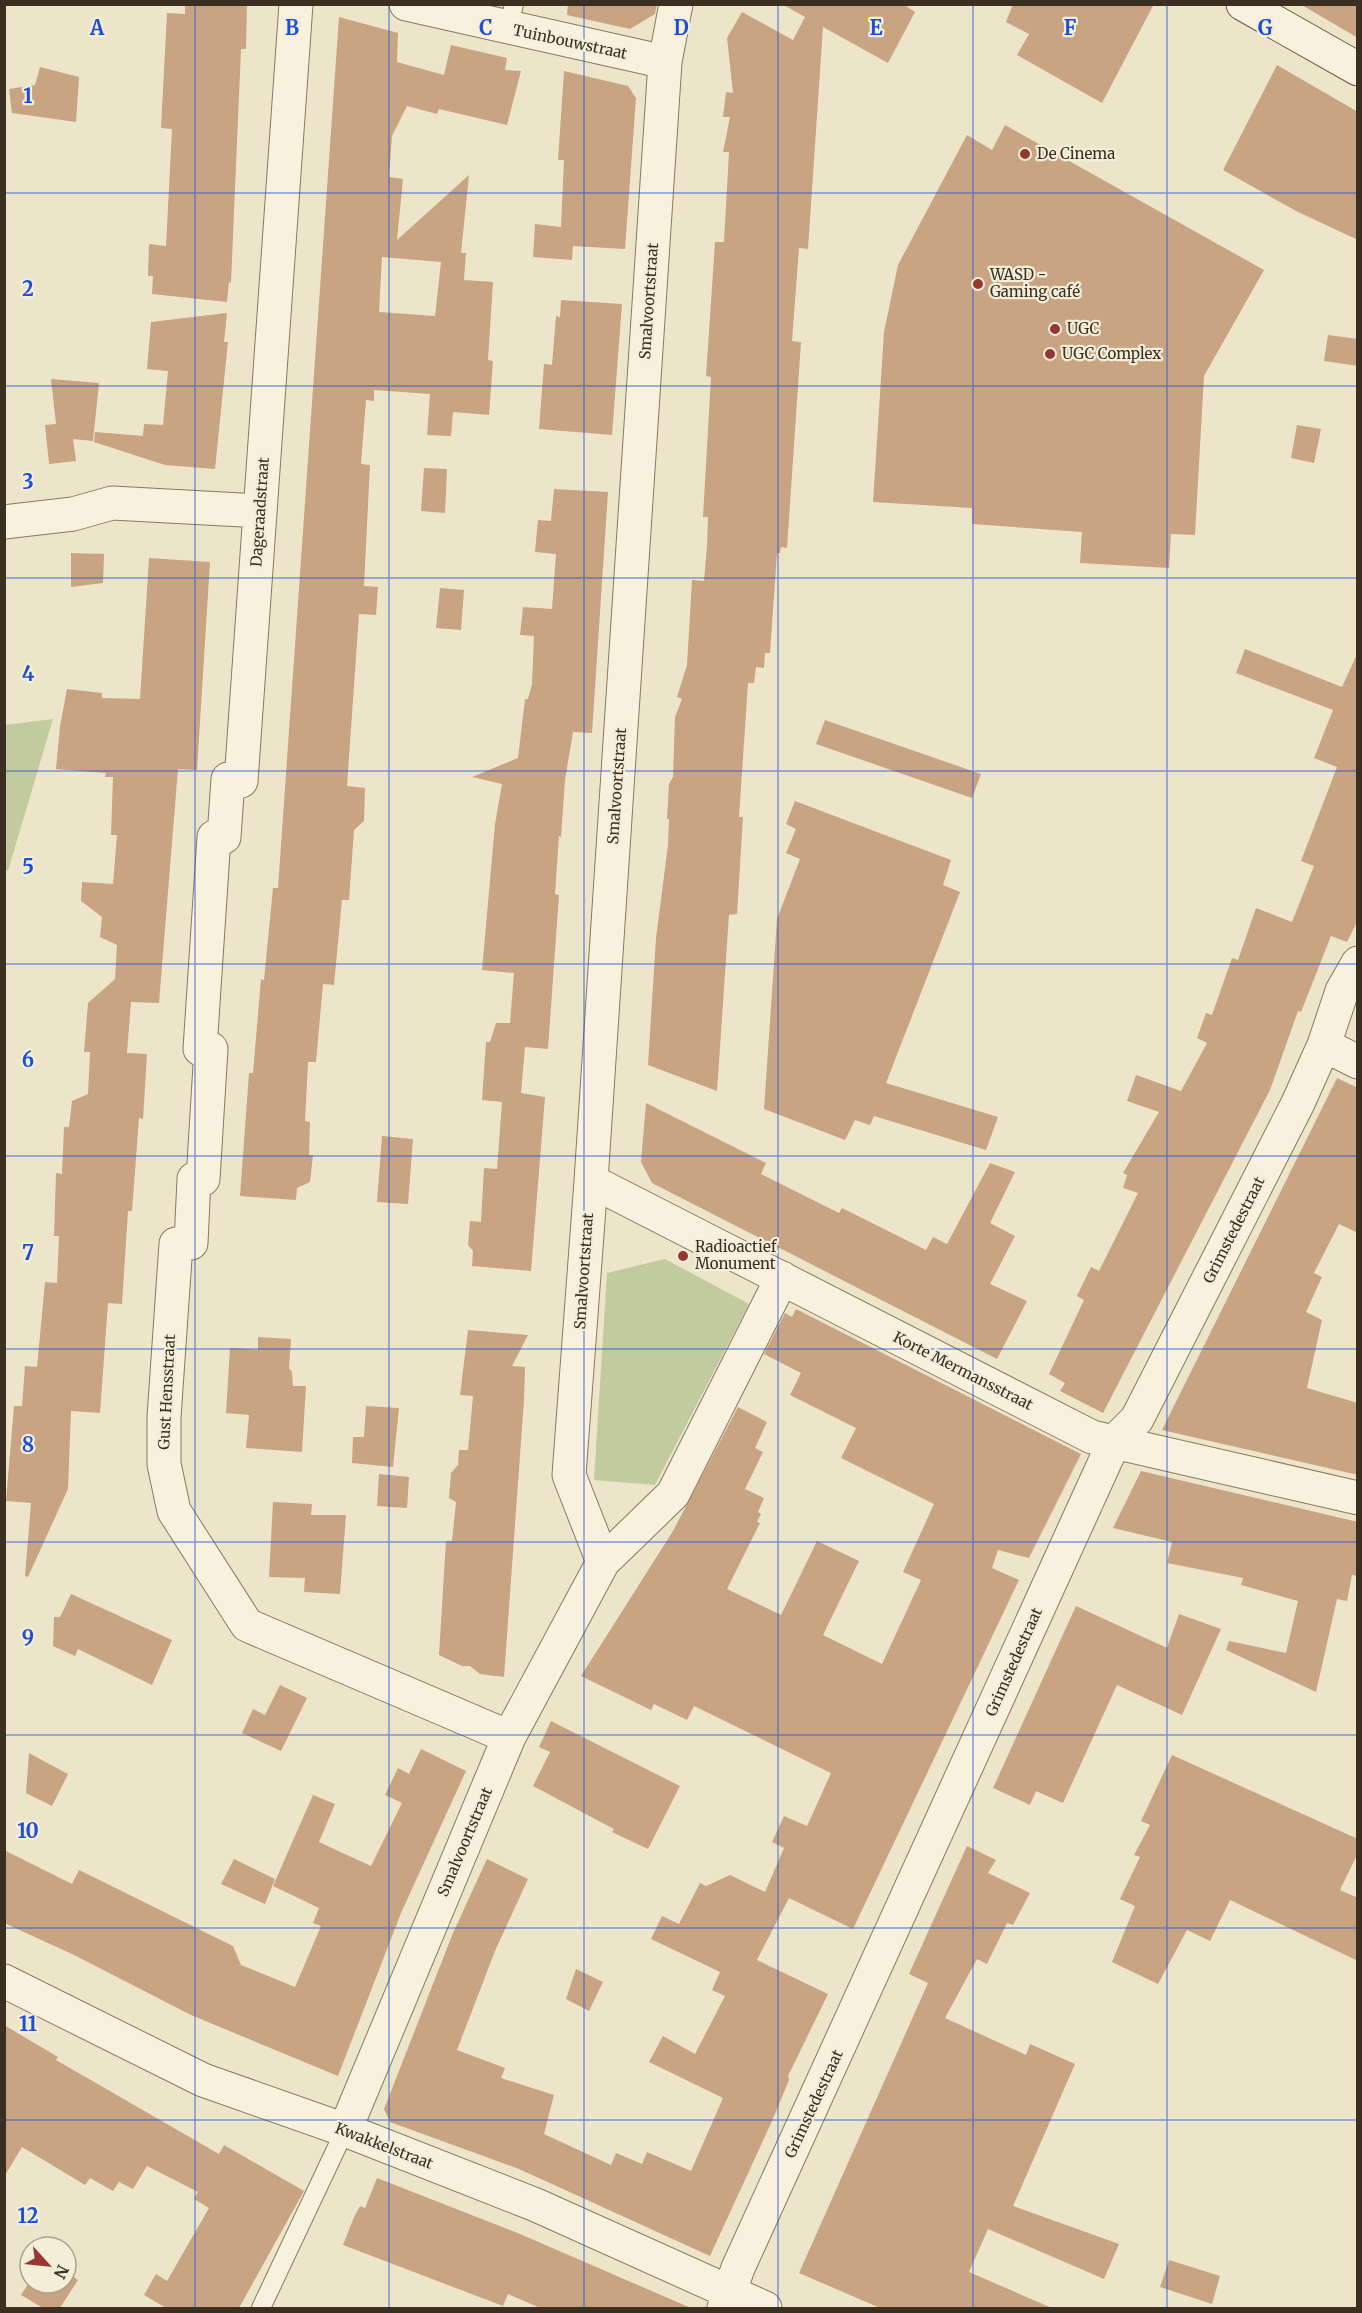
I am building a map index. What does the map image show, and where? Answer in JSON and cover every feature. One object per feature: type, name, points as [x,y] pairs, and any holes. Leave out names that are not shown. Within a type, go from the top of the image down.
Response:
[{"type":"street","name":"Dageraadstraat","points":[[203,994],[214,837],[224,837],[228,779],[241,781],[296,4]]},
{"type":"street","name":"Tuinbouwstraat","points":[[406,4],[511,17],[664,62]]},
{"type":"street","name":"Smalvoortstraat","points":[[603,1562],[569,1475],[591,1182],[664,62],[676,4]]},
{"type":"street","points":[[1243,4],[1358,69]]},
{"type":"street","points":[[4,522],[73,514],[112,503],[260,511]]},
{"type":"street","name":"Grimstedestraat","points":[[727,2300],[738,2268],[1114,1442],[1137,1419],[1298,1103],[1324,1045],[1342,991],[1358,963]]},
{"type":"street","name":"Gust Hensstraat","points":[[203,994],[200,1049],[212,1049],[203,1179],[194,1179],[190,1243],[176,1244],[164,1417],[164,1464],[174,1511],[247,1625],[509,1737]]},
{"type":"street","points":[[1324,1045],[1358,1062]]},
{"type":"street","name":"Korte Mermansstraat","points":[[591,1182],[1092,1437],[1358,1498]]},
{"type":"street","name":"Smalvoortstraat","points":[[345,2130],[509,1737],[603,1562],[673,1494],[782,1278]]},
{"type":"street","name":"Kwakkelstraat","points":[[4,1981],[202,2080],[345,2130],[536,2205],[727,2300],[765,2308]]},
{"type":"lane","points":[[261,2308],[345,2130]]},
{"type":"green space","points":[[53,719],[8,871],[4,869],[5,725]]},
{"type":"green space","points":[[665,1259],[749,1304],[655,1485],[594,1480],[607,1273]]},
{"type":"building","points":[[185,4],[247,4],[246,49],[241,49],[231,283],[229,282],[227,302],[152,294],[153,276],[148,276],[149,244],[166,246],[172,129],[161,128],[167,13],[185,14]]},
{"type":"building","points":[[568,4],[657,4],[655,14],[630,29],[567,15]]},
{"type":"building","points":[[782,4],[903,4],[915,12],[888,63],[823,27],[808,249],[799,248],[792,341],[801,342],[787,548],[781,547],[780,553],[777,553],[770,653],[765,653],[764,668],[756,667],[754,683],[748,683],[739,817],[743,817],[737,914],[729,915],[717,1091],[648,1065],[656,938],[668,845],[669,819],[667,819],[669,784],[673,777],[675,717],[682,699],[677,697],[687,665],[692,580],[704,581],[707,546],[708,517],[703,517],[711,377],[706,376],[715,242],[724,242],[729,152],[723,152],[730,117],[723,117],[726,92],[733,93],[727,38],[742,12],[793,40],[805,17]]},
{"type":"building","points":[[1013,4],[1154,4],[1102,103],[1017,55],[1029,34],[1006,22]]},
{"type":"building","points":[[1300,4],[1358,4],[1358,38]]},
{"type":"building","points":[[339,17],[398,33],[397,62],[444,75],[451,45],[507,58],[505,70],[521,71],[507,125],[439,109],[437,114],[407,106],[392,136],[389,177],[403,179],[397,240],[469,175],[461,253],[466,253],[464,280],[493,282],[488,360],[493,361],[489,415],[453,412],[451,436],[427,435],[430,394],[374,390],[374,401],[366,400],[361,464],[370,465],[364,586],[378,587],[376,615],[359,614],[347,786],[365,788],[364,821],[354,830],[349,900],[342,900],[334,985],[323,984],[316,1062],[308,1062],[305,1121],[310,1122],[309,1155],[313,1155],[310,1182],[297,1188],[296,1200],[240,1196],[249,1073],[253,1073],[261,979],[264,980],[273,888],[278,888]],"holes":[[[382,257],[441,262],[435,316],[379,312]]]},
{"type":"building","points":[[1277,65],[1358,112],[1358,240],[1296,211],[1223,170]]},
{"type":"building","points":[[40,67],[79,77],[76,122],[12,113],[9,89],[35,85]]},
{"type":"building","points":[[564,71],[628,86],[636,98],[625,249],[573,246],[572,260],[533,257],[535,224],[561,227],[564,160],[558,160]]},
{"type":"building","name":"UGC Complex","points":[[1005,125],[1264,270],[1204,376],[1195,535],[1171,534],[1169,568],[1080,563],[1082,532],[972,524],[972,508],[873,502],[884,332],[898,265],[967,135],[992,150]]},
{"type":"building","points":[[561,300],[622,304],[612,435],[539,429],[544,364],[552,365],[556,316],[560,317]]},
{"type":"building","points":[[227,313],[224,342],[228,342],[215,469],[165,465],[94,442],[95,432],[143,436],[144,424],[163,425],[168,371],[147,369],[151,322]]},
{"type":"building","points":[[1328,335],[1358,339],[1358,366],[1324,361]]},
{"type":"building","points":[[51,379],[99,383],[93,441],[73,439],[76,461],[49,464],[45,425],[56,424]]},
{"type":"building","points":[[1297,425],[1321,429],[1314,463],[1291,458]]},
{"type":"building","points":[[424,468],[447,469],[445,513],[421,511]]},
{"type":"building","points":[[554,489],[608,492],[592,733],[573,732],[565,780],[555,894],[559,895],[548,1049],[525,1047],[521,1093],[545,1097],[531,1271],[472,1266],[473,1251],[468,1245],[470,1221],[481,1222],[484,1168],[497,1169],[502,1102],[482,1100],[486,1042],[490,1042],[496,1023],[510,1023],[514,973],[482,970],[495,824],[502,784],[472,777],[518,758],[525,699],[528,699],[532,684],[534,636],[520,635],[523,607],[552,609],[556,554],[535,552],[538,520],[551,521]]},
{"type":"building","points":[[71,553],[104,554],[103,583],[71,587]]},
{"type":"building","points":[[149,558],[210,562],[197,770],[178,769],[159,1003],[131,1002],[127,1053],[147,1054],[143,1119],[139,1118],[132,1211],[128,1211],[122,1304],[108,1303],[100,1413],[71,1411],[68,1489],[28,1577],[25,1576],[31,1503],[6,1501],[14,1406],[22,1406],[25,1366],[37,1367],[45,1282],[57,1283],[59,1236],[54,1236],[56,1173],[62,1174],[64,1127],[69,1127],[72,1101],[88,1094],[90,1052],[84,1052],[88,1003],[115,979],[117,945],[100,937],[102,917],[81,901],[82,882],[113,884],[117,835],[111,835],[113,777],[105,777],[106,773],[56,769],[60,726],[67,689],[102,693],[102,698],[140,699]]},
{"type":"building","points":[[440,588],[464,590],[461,630],[436,628]]},
{"type":"building","points":[[1245,649],[1342,687],[1358,652],[1358,920],[1347,942],[1331,936],[1301,1012],[1298,1011],[1270,1090],[1103,1413],[1060,1391],[1065,1383],[1049,1374],[1084,1300],[1077,1296],[1091,1267],[1099,1271],[1138,1193],[1123,1188],[1127,1175],[1123,1173],[1159,1112],[1127,1101],[1136,1075],[1181,1091],[1207,1043],[1197,1038],[1206,1013],[1212,1015],[1232,958],[1238,960],[1256,908],[1292,922],[1314,866],[1301,861],[1337,767],[1314,758],[1333,710],[1236,673]]},
{"type":"building","points":[[825,720],[981,774],[972,798],[816,744]]},
{"type":"building","points":[[795,801],[951,860],[943,885],[960,892],[886,1083],[998,1117],[986,1150],[874,1116],[870,1125],[855,1120],[845,1140],[764,1109],[777,919],[800,859],[786,853],[796,829],[786,824]]},
{"type":"building","points":[[1337,1078],[1358,1088],[1358,1233],[1339,1224],[1314,1273],[1322,1277],[1306,1312],[1322,1320],[1307,1388],[1358,1403],[1358,1475],[1162,1430]]},
{"type":"building","points":[[646,1103],[766,1163],[761,1174],[839,1213],[842,1208],[926,1250],[933,1237],[947,1244],[990,1163],[1015,1172],[990,1223],[1015,1236],[990,1284],[1027,1301],[997,1359],[652,1183],[641,1162]]},
{"type":"building","points":[[382,1136],[413,1139],[408,1204],[377,1202]]},
{"type":"building","points":[[796,1309],[1081,1454],[1029,1558],[998,1550],[992,1568],[1019,1580],[853,1929],[789,1898],[757,1960],[828,1994],[788,2076],[789,2080],[772,2121],[710,2256],[519,2169],[390,2122],[384,2109],[453,1933],[487,1859],[528,1879],[495,1951],[457,2050],[505,2068],[501,2078],[554,2095],[544,2134],[611,2165],[616,2153],[642,2164],[647,2152],[691,2171],[723,2098],[649,2062],[663,2036],[695,2054],[725,1996],[712,1990],[720,1972],[651,1939],[662,1916],[679,1924],[700,1883],[706,1886],[730,1875],[765,1892],[784,1848],[772,1842],[784,1816],[807,1826],[831,1773],[694,1706],[687,1720],[654,1704],[651,1710],[581,1676],[673,1531],[738,1407],[767,1422],[755,1448],[763,1452],[745,1489],[764,1498],[758,1512],[761,1514],[757,1522],[760,1523],[727,1589],[781,1615],[817,1541],[859,1561],[823,1635],[882,1664],[921,1580],[903,1572],[934,1504],[841,1458],[856,1428],[790,1395],[801,1373],[764,1354],[785,1313],[792,1317]]},
{"type":"building","points":[[468,1330],[528,1335],[512,1366],[525,1367],[504,1677],[480,1674],[470,1666],[462,1666],[439,1655],[446,1541],[452,1541],[456,1502],[449,1498],[451,1473],[458,1465],[459,1450],[468,1450],[473,1396],[460,1395]]},
{"type":"building","points":[[258,1337],[291,1339],[289,1368],[292,1372],[293,1386],[306,1386],[302,1452],[246,1448],[249,1415],[226,1413],[230,1348],[258,1350]]},
{"type":"building","points":[[366,1406],[399,1408],[393,1467],[352,1463],[353,1437],[364,1437]]},
{"type":"building","points":[[1141,1471],[1358,1522],[1358,1576],[1352,1575],[1347,1601],[1337,1599],[1316,1692],[1226,1650],[1229,1641],[1286,1653],[1298,1601],[1241,1585],[1243,1578],[1167,1563],[1172,1542],[1113,1528]]},
{"type":"building","points":[[379,1474],[409,1477],[407,1508],[377,1506]]},
{"type":"building","points":[[273,1502],[312,1504],[311,1515],[346,1515],[340,1594],[304,1592],[305,1578],[269,1577]]},
{"type":"building","points":[[71,1594],[172,1640],[152,1685],[78,1649],[75,1656],[53,1646],[54,1617],[60,1617]]},
{"type":"building","points":[[1076,1606],[1167,1648],[1179,1614],[1221,1629],[1182,1715],[1117,1685],[1063,1803],[1036,1791],[1030,1805],[993,1788]]},
{"type":"building","points":[[280,1685],[307,1698],[281,1751],[242,1733],[253,1709],[265,1715]]},
{"type":"building","points":[[551,1721],[680,1786],[648,1849],[612,1832],[614,1829],[533,1786],[550,1752],[539,1747]]},
{"type":"building","points":[[421,1749],[466,1771],[401,1913],[338,2076],[191,2015],[72,1954],[4,1923],[4,1850],[72,1884],[79,1870],[233,1946],[241,1965],[295,1987],[321,1926],[313,1923],[319,1908],[273,1886],[313,1795],[335,1804],[319,1842],[371,1866],[402,1803],[385,1795],[398,1768],[409,1774]]},
{"type":"building","points":[[29,1753],[68,1774],[52,1806],[26,1793]]},
{"type":"building","points":[[1172,1755],[1358,1839],[1358,1853],[1340,1890],[1358,1898],[1358,1961],[1230,1900],[1210,1941],[1187,1930],[1158,1984],[1112,1962],[1135,1906],[1120,1899],[1140,1857],[1134,1855],[1150,1825],[1141,1821]]},
{"type":"building","points":[[967,1846],[996,1860],[988,1873],[1030,1893],[1013,1925],[1007,1923],[987,1964],[977,1959],[945,2018],[1026,2055],[1030,2044],[1075,2064],[1013,2206],[1119,2244],[1104,2279],[988,2229],[969,2272],[1052,2308],[880,2308],[799,2273],[928,1983],[909,1974]]},
{"type":"building","points":[[234,1859],[275,1879],[265,1904],[221,1884]]},
{"type":"building","points":[[576,1969],[603,1982],[589,2011],[566,1999]]},
{"type":"building","points":[[4,2025],[58,2057],[56,2060],[219,2154],[224,2145],[304,2191],[239,2308],[166,2308],[144,2295],[156,2274],[167,2281],[209,2208],[194,2199],[198,2192],[147,2166],[133,2189],[119,2182],[113,2191],[90,2178],[85,2185],[22,2147],[4,2177]]},
{"type":"building","points":[[377,2178],[520,2234],[691,2308],[540,2308],[508,2294],[503,2306],[343,2245],[360,2206],[365,2208]]},
{"type":"building","points":[[1169,2260],[1220,2276],[1212,2304],[1160,2287]]},
{"type":"building","points":[[21,2295],[68,2295],[60,2308],[43,2308]]},
{"type":"place","name":"De Cinema","points":[[1025,154]]},
{"type":"place","name":"WASD - Gaming café","points":[[978,284]]},
{"type":"place","name":"UGC","points":[[1055,329]]},
{"type":"place","name":"UGC Complex","points":[[1050,354]]},
{"type":"place","name":"Radioactief Monument","points":[[683,1256]]}]
